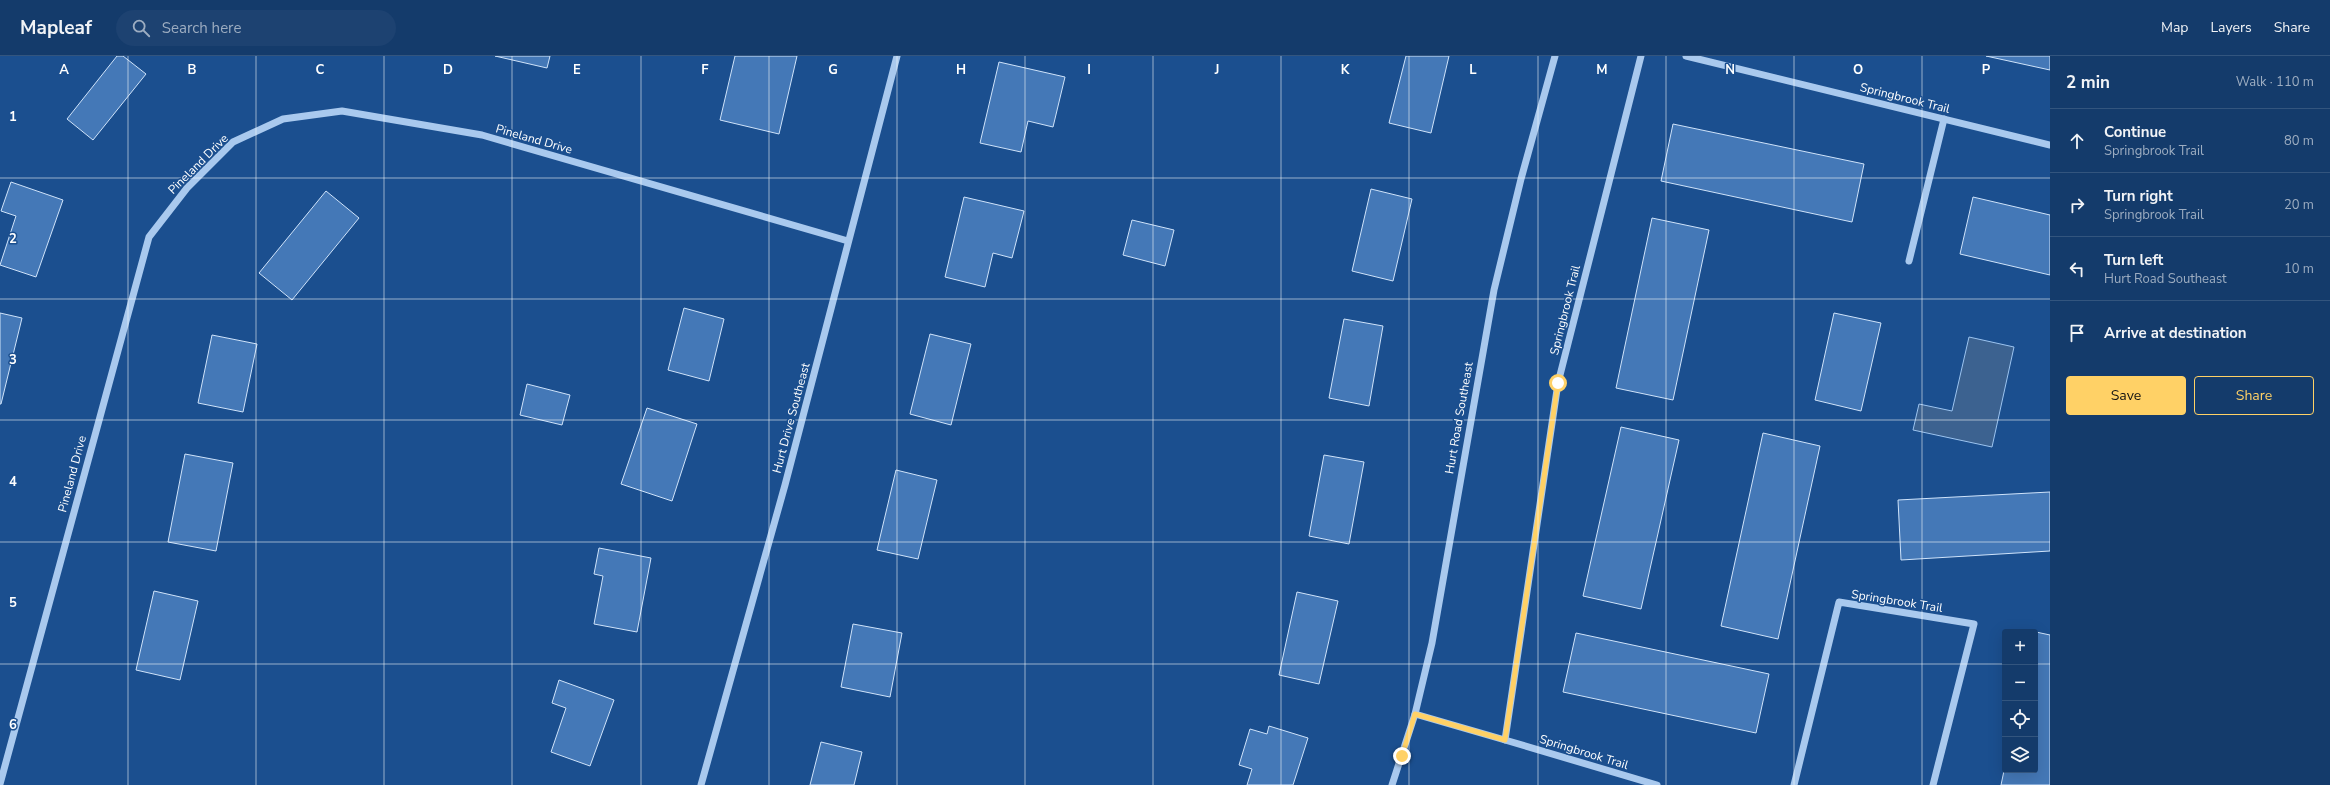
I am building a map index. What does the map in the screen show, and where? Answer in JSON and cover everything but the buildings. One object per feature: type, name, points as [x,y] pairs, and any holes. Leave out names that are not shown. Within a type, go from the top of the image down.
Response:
[{"type":"street","name":"Hurt Drive Southeast","points":[[701,785],[778,508],[897,56]]},
{"type":"street","name":"Hurt Road Southeast","points":[[1392,785],[1415,714],[1432,643],[1494,290],[1521,179],[1555,56]]},
{"type":"street","name":"Springbrook Trail","points":[[1505,740],[1558,383],[1641,56]]},
{"type":"street","name":"Springbrook Trail","points":[[1686,56],[2050,145]]},
{"type":"street","name":"Pineland Drive","points":[[0,784],[149,237],[187,188],[233,142],[283,119],[342,111],[482,135],[848,241]]},
{"type":"street","points":[[1909,261],[1944,119]]},
{"type":"street","name":"Springbrook Trail","points":[[1794,785],[1839,602],[1974,624],[1933,785]]},
{"type":"street","name":"Springbrook Trail","points":[[1415,714],[1657,785]]},
{"type":"water","points":[[1969,337],[2014,347],[1992,447],[1913,430],[1919,404],[1952,411]]},
{"type":"route","points":[[1402,756],[1415,714],[1505,740],[1558,383]]}]
